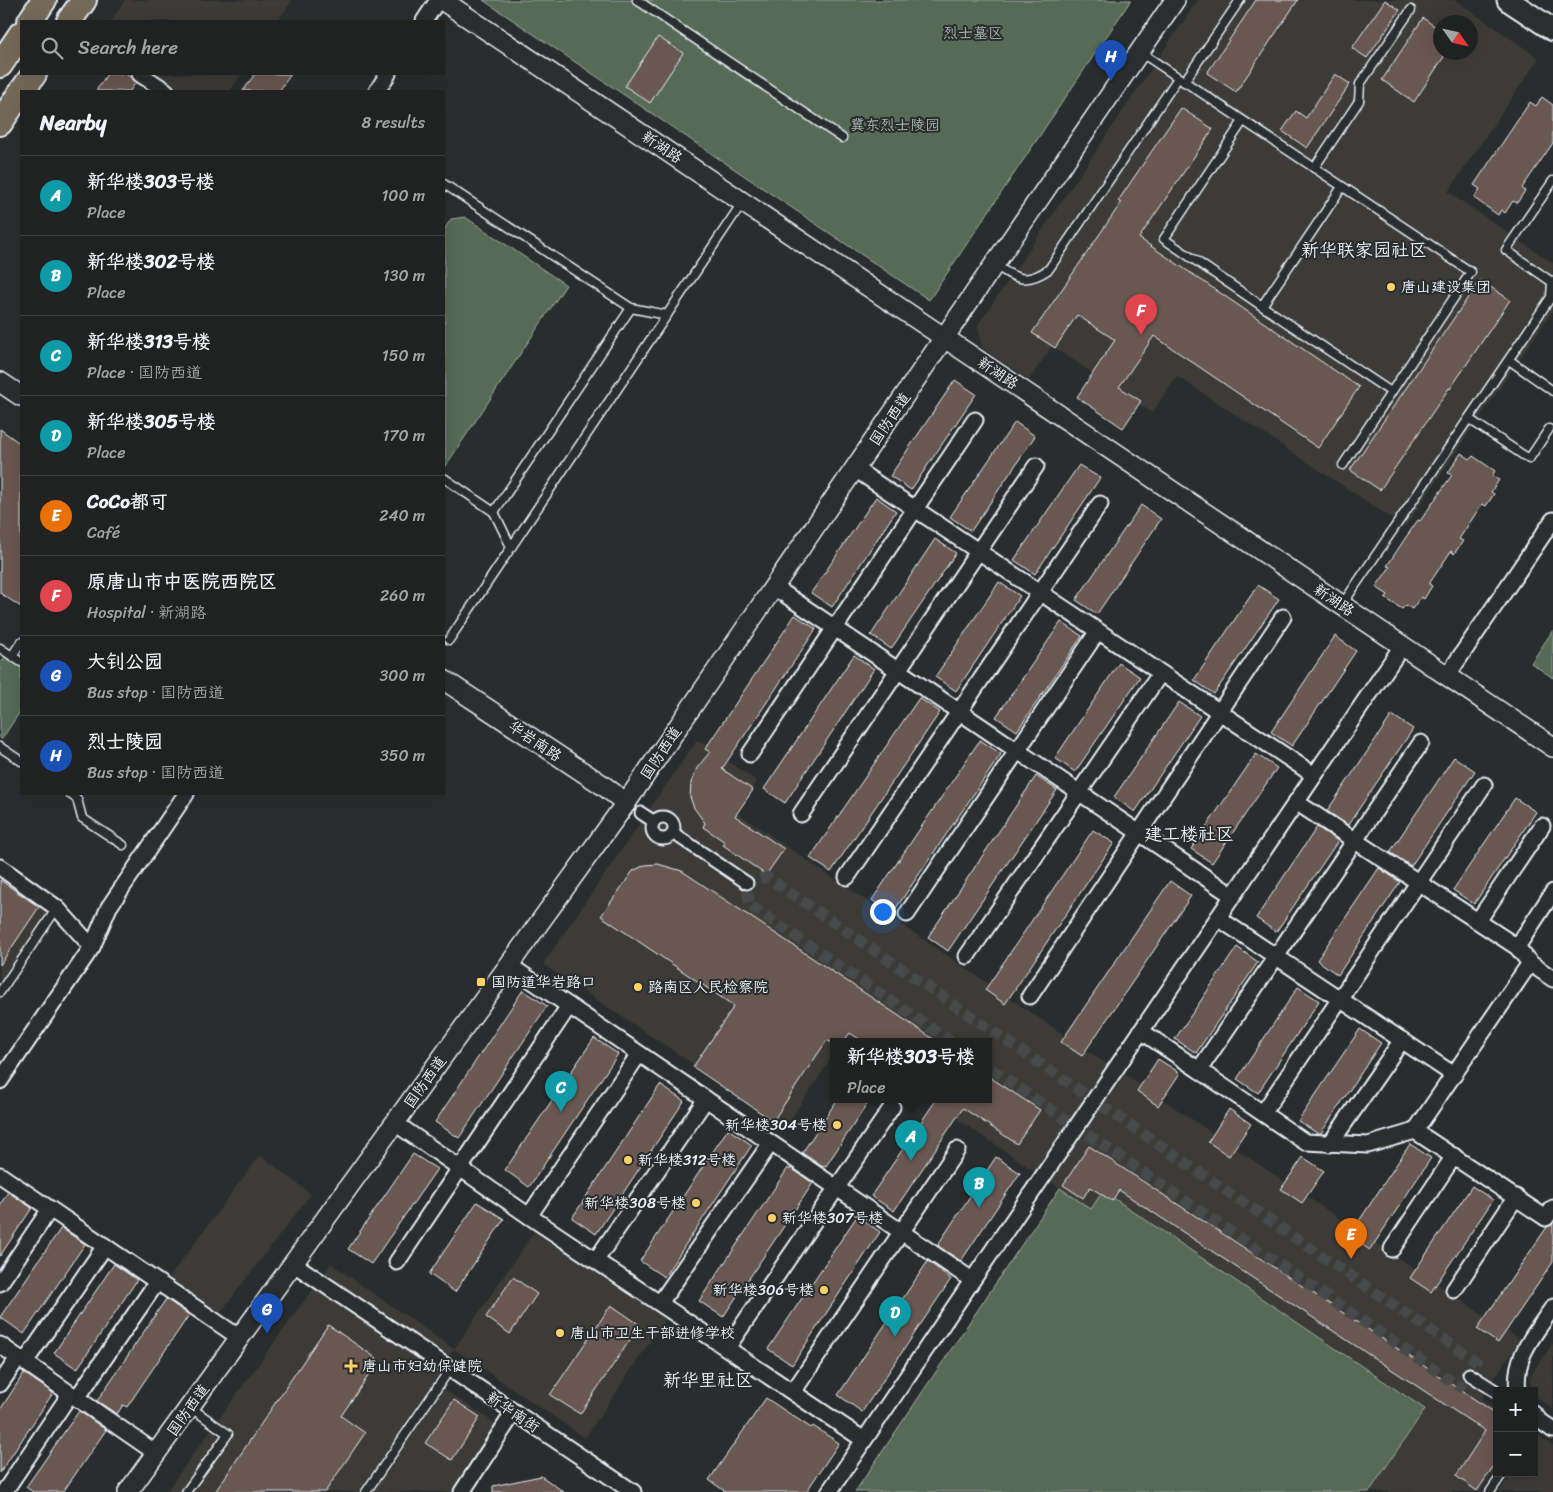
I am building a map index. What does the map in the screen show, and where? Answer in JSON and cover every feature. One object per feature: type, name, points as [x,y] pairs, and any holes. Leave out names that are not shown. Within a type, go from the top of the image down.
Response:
[{"type":"main road","points":[[31,20],[44,0]]},
{"type":"main road","points":[[70,20],[84,0]]},
{"type":"main road","points":[[1508,0],[1553,30]]},
{"type":"main road","points":[[0,65],[20,35]]},
{"type":"main road","points":[[23,90],[33,75]]},
{"type":"main road","points":[[0,123],[20,95]]},
{"type":"street","points":[[425,20],[438,0]]},
{"type":"street","name":"新湖路","points":[[442,0],[1553,747]]},
{"type":"street","name":"国防西道","points":[[128,1492],[509,965],[634,808],[774,588],[1175,0]]},
{"type":"street","points":[[142,75],[164,90]]},
{"type":"street","points":[[378,90],[387,75]]},
{"type":"street","points":[[0,382],[20,395]]},
{"type":"street","points":[[750,754],[975,420]]},
{"type":"street","points":[[801,814],[1036,466]]},
{"type":"street","points":[[855,469],[1314,775]]},
{"type":"street","points":[[847,877],[1100,504]]},
{"type":"street","points":[[1447,676],[1553,520]]},
{"type":"street","points":[[774,588],[1233,896]]},
{"type":"street","points":[[1030,996],[1283,617]]},
{"type":"street","points":[[907,914],[1098,631]]},
{"type":"street","points":[[829,1492],[1402,646]]},
{"type":"street","points":[[967,956],[1160,674]]},
{"type":"street","name":"华岩南路","points":[[445,681],[634,808]]},
{"type":"street","points":[[1198,1070],[1421,743]]},
{"type":"street","points":[[1263,1113],[1484,785]]},
{"type":"street","points":[[0,1081],[92,947],[109,907],[185,795]]},
{"type":"street","points":[[1296,802],[1517,947],[1530,963],[1553,979]]},
{"type":"street","points":[[634,808],[653,821]]},
{"type":"street","points":[[659,817],[667,817],[673,822],[673,833],[664,839],[657,837],[651,828],[653,821],[659,817]]},
{"type":"street","points":[[1478,921],[1542,826]]},
{"type":"street","points":[[673,833],[747,883]]},
{"type":"street","points":[[0,867],[57,908],[92,947]]},
{"type":"street","points":[[1517,947],[1553,892]]},
{"type":"street","points":[[1218,918],[1454,1075]]},
{"type":"street","points":[[1141,1031],[1305,1142],[1368,1145],[1415,1131],[1530,963]]},
{"type":"street","points":[[509,965],[972,1280]]},
{"type":"street","points":[[397,1262],[569,1006]]},
{"type":"street","points":[[1330,1144],[1402,1040]]},
{"type":"street","points":[[529,1216],[640,1054]]},
{"type":"street","points":[[596,1260],[706,1099]]},
{"type":"street","points":[[727,1348],[892,1107]]},
{"type":"street","points":[[395,1122],[529,1216],[864,1440]]},
{"type":"street","points":[[1415,1131],[1546,1218],[1553,1208]]},
{"type":"street","points":[[660,1303],[770,1144]]},
{"type":"street","points":[[793,1392],[958,1150]]},
{"type":"street","points":[[1392,1249],[1454,1156]]},
{"type":"street","points":[[0,1175],[240,1338]]},
{"type":"street","points":[[1454,1290],[1516,1198]]},
{"type":"street","points":[[0,1284],[50,1209]]},
{"type":"street","points":[[0,1384],[21,1360],[105,1246]]},
{"type":"street","name":"新华南街","points":[[294,1264],[633,1492]]},
{"type":"street","points":[[4,1492],[156,1282]]},
{"type":"street","points":[[1518,1387],[1517,1369],[1523,1352],[1553,1307]]},
{"type":"street","points":[[0,1345],[156,1453]]},
{"type":"street","points":[[1469,1374],[1493,1389]]},
{"type":"street","points":[[462,1492],[514,1412]]},
{"type":"street","points":[[1538,1421],[1553,1430]]},
{"type":"lane","points":[[637,0],[842,138]]},
{"type":"lane","points":[[995,265],[1014,278],[1024,279],[1038,277],[1049,269],[1181,80],[1240,0]]},
{"type":"lane","points":[[1314,168],[1359,101],[1360,84],[1410,10]]},
{"type":"lane","points":[[1140,52],[1471,272],[1343,465]]},
{"type":"lane","points":[[1243,121],[1164,239],[1392,392]]},
{"type":"lane","points":[[1342,605],[1551,297],[1552,282],[1506,250],[1553,182]]},
{"type":"lane","points":[[445,186],[631,308],[667,315]]},
{"type":"lane","points":[[1262,306],[1342,187]]},
{"type":"lane","points":[[449,640],[743,201]]},
{"type":"lane","points":[[494,512],[631,308]]},
{"type":"lane","points":[[1509,360],[1553,391]]},
{"type":"lane","points":[[1469,419],[1529,459],[1552,428]]},
{"type":"lane","points":[[445,479],[494,512],[511,547]]},
{"type":"lane","points":[[12,656],[20,644]]},
{"type":"lane","points":[[0,648],[20,661]]},
{"type":"lane","points":[[0,746],[20,760]]},
{"type":"lane","points":[[79,796],[82,818],[123,845]]},
{"type":"lane","points":[[0,992],[57,908]]},
{"type":"lane","points":[[366,1492],[450,1370]]},
{"type":"lane","points":[[186,1492],[228,1434],[190,1407]]},
{"type":"lane","points":[[1490,1492],[1500,1477]]},
{"type":"shaded area","points":[[125,0],[292,0],[279,20],[112,20]]},
{"type":"shaded area","name":"唐山建设集团","points":[[1198,0],[1455,0],[1477,15],[1433,15],[1433,60],[1478,60],[1478,16],[1539,58],[1448,192],[1553,263],[1553,310],[1405,527],[1177,376],[1152,413],[1052,346],[1029,380],[982,348],[978,325]]},
{"type":"shaded area","points":[[147,75],[241,75],[231,90],[170,90]]},
{"type":"shaded area","points":[[697,740],[757,781],[736,812],[1105,1063],[1126,1075],[1520,1340],[1481,1399],[1493,1407],[1493,1473],[1480,1492],[1369,1492],[1426,1408],[1103,1191],[1091,1209],[933,1103],[992,1103],[992,1038],[830,1038],[830,1060],[786,1126],[543,964]]},
{"type":"shaded area","points":[[0,877],[57,917],[0,1001]]},
{"type":"shaded area","points":[[260,1155],[311,1194],[216,1318],[165,1283]]},
{"type":"shaded area","name":"唐山市卫生干部进修学校","points":[[536,1229],[666,1318],[585,1438],[454,1349]]},
{"type":"shaded area","name":"唐山市妇幼保健院","points":[[331,1264],[454,1349],[433,1382],[498,1425],[453,1492],[166,1492]]},
{"type":"shaded area","points":[[1553,1343],[1553,1409],[1538,1399],[1538,1387],[1531,1387],[1531,1375]]},
{"type":"shaded area","points":[[1538,1435],[1553,1446],[1553,1492],[1499,1492],[1509,1477],[1538,1477]]},
{"type":"green space","name":"冀东烈士陵园","points":[[483,0],[1131,0],[929,300]]},
{"type":"green space","points":[[465,217],[566,285],[445,467],[445,228],[451,219]]},
{"type":"green space","points":[[1553,630],[1553,678],[1531,663]]},
{"type":"green space","points":[[6,656],[20,665],[20,712],[2,739],[0,738],[0,664]]},
{"type":"green space","points":[[1060,1188],[1091,1209],[1103,1191],[1425,1409],[1369,1492],[855,1492]]},
{"type":"building","points":[[1256,0],[1298,0],[1236,92],[1207,73]]},
{"type":"building","points":[[1385,0],[1400,10],[1367,58],[1352,48]]},
{"type":"building","points":[[1423,18],[1433,25],[1433,60],[1442,60],[1414,102],[1382,80]]},
{"type":"building","points":[[658,37],[683,53],[650,103],[625,86]]},
{"type":"building","points":[[1335,74],[1350,84],[1307,148],[1282,131],[1296,111],[1306,118]]},
{"type":"building","points":[[106,75],[127,75],[136,82],[131,90],[97,90]]},
{"type":"building","points":[[254,75],[290,75],[280,90],[244,90]]},
{"type":"building","points":[[1542,97],[1553,105],[1553,143],[1522,188],[1525,191],[1517,203],[1513,201],[1505,213],[1501,210],[1498,215],[1474,198],[1480,189],[1474,185],[1530,102],[1536,106]]},
{"type":"building","points":[[1181,108],[1213,129],[1139,238],[1359,387],[1318,448],[1154,336],[1119,387],[1141,401],[1123,428],[1077,397],[1115,340],[1077,315],[1055,348],[1032,333],[1121,203],[1118,201]]},
{"type":"building","points":[[1480,280],[1510,300],[1380,490],[1350,470]]},
{"type":"building","points":[[955,380],[976,394],[911,490],[890,476]]},
{"type":"building","points":[[1015,422],[1035,436],[971,531],[950,517]]},
{"type":"building","points":[[0,429],[20,443],[20,606],[0,593]]},
{"type":"building","points":[[1461,453],[1470,459],[1473,456],[1495,471],[1492,476],[1499,480],[1491,492],[1494,494],[1486,506],[1482,504],[1459,539],[1463,541],[1454,554],[1451,551],[1429,584],[1432,586],[1424,599],[1421,597],[1412,609],[1406,605],[1402,609],[1385,598],[1388,595],[1376,587],[1390,567],[1387,566],[1404,540],[1418,520],[1420,521],[1452,475],[1448,473]]},
{"type":"building","points":[[1079,465],[1100,478],[1035,574],[1014,560]]},
{"type":"building","points":[[876,497],[896,511],[832,607],[811,593]]},
{"type":"building","points":[[1141,505],[1161,519],[1097,614],[1076,600]]},
{"type":"building","points":[[935,539],[956,553],[891,649],[871,635]]},
{"type":"building","points":[[999,582],[1020,596],[956,691],[935,677]]},
{"type":"building","points":[[1258,585],[1279,599],[1214,694],[1194,680]]},
{"type":"building","points":[[795,615],[816,629],[722,769],[753,790],[735,816],[784,849],[766,875],[723,845],[725,842],[703,827],[705,823],[694,808],[690,797],[691,783],[697,768],[710,752],[705,749]]},
{"type":"building","points":[[1061,622],[1082,636],[1017,731],[996,717]]},
{"type":"building","points":[[1335,636],[1356,651],[1292,746],[1271,732]]},
{"type":"building","points":[[854,655],[874,669],[785,803],[764,789]]},
{"type":"building","points":[[1119,663],[1140,677],[1075,772],[1055,758]]},
{"type":"building","points":[[919,698],[940,712],[831,872],[810,858]]},
{"type":"building","points":[[1179,702],[1200,716],[1135,812],[1114,797]]},
{"type":"building","points":[[1392,715],[1413,729],[1348,825],[1327,811]]},
{"type":"building","points":[[980,740],[1001,754],[892,914],[872,900]]},
{"type":"building","points":[[1256,754],[1277,768],[1212,863],[1191,849]]},
{"type":"building","points":[[1454,757],[1475,771],[1411,866],[1390,852]]},
{"type":"building","points":[[1036,776],[1057,790],[948,951],[928,937]]},
{"type":"building","points":[[1515,798],[1536,812],[1474,904],[1453,890]]},
{"type":"building","points":[[1317,827],[1338,841],[1276,932],[1256,918]]},
{"type":"building","points":[[1093,830],[1114,843],[1005,1004],[985,990]]},
{"type":"building","points":[[658,864],[682,871],[932,1038],[858,1038],[850,1033],[846,1038],[830,1038],[830,1042],[827,1040],[773,1121],[693,1067],[734,1006],[601,916],[633,871],[645,865]]},
{"type":"building","points":[[1379,868],[1400,882],[1338,975],[1317,960]]},
{"type":"building","points":[[0,880],[39,907],[0,965]]},
{"type":"building","points":[[1170,881],[1191,896],[1082,1056],[1061,1042]]},
{"type":"building","points":[[1237,947],[1258,962],[1196,1053],[1175,1039]]},
{"type":"building","points":[[1298,987],[1319,1001],[1258,1093],[1237,1079]]},
{"type":"building","points":[[523,990],[547,1006],[459,1138],[435,1122]]},
{"type":"building","points":[[1360,1029],[1381,1043],[1321,1133],[1317,1133],[1298,1121]]},
{"type":"building","points":[[594,1038],[618,1054],[529,1187],[505,1170]]},
{"type":"building","points":[[1158,1059],[1180,1073],[1158,1106],[1137,1091]]},
{"type":"building","points":[[992,1079],[1040,1110],[1017,1144],[963,1108],[894,1211],[871,1196],[934,1103],[992,1103]]},
{"type":"building","name":"新华楼312号楼","points":[[660,1085],[684,1101],[596,1234],[572,1218]]},
{"type":"building","name":"新华楼304号楼","points":[[835,1103],[868,1103],[826,1166],[824,1165],[823,1167],[802,1153]]},
{"type":"building","points":[[1229,1109],[1251,1124],[1229,1156],[1208,1142]]},
{"type":"building","name":"新华楼308号楼","points":[[728,1129],[752,1145],[664,1277],[640,1261]]},
{"type":"building","points":[[1410,1144],[1431,1158],[1370,1250],[1349,1236]]},
{"type":"building","points":[[1089,1146],[1493,1411],[1493,1467],[1477,1491],[1456,1476],[1485,1431],[1119,1190],[1112,1201],[1090,1187],[1083,1198],[1063,1185]]},
{"type":"building","points":[[413,1154],[437,1169],[371,1264],[348,1249]]},
{"type":"building","points":[[996,1157],[1020,1173],[961,1261],[938,1246],[939,1243]]},
{"type":"building","points":[[1303,1157],[1324,1171],[1302,1203],[1281,1189]]},
{"type":"building","name":"新华楼307号楼","points":[[788,1168],[790,1170],[791,1168],[813,1183],[723,1317],[699,1301]]},
{"type":"building","points":[[1472,1186],[1493,1200],[1431,1292],[1410,1278]]},
{"type":"building","points":[[8,1192],[32,1208],[0,1256],[0,1205]]},
{"type":"building","points":[[477,1202],[504,1219],[455,1292],[429,1274]]},
{"type":"building","name":"新华楼306号楼","points":[[857,1216],[880,1232],[792,1365],[768,1349]]},
{"type":"building","points":[[1553,1224],[1553,1262],[1498,1343],[1477,1329],[1547,1227]]},
{"type":"building","points":[[61,1228],[85,1244],[24,1334],[0,1317]]},
{"type":"building","points":[[928,1261],[951,1279],[862,1412],[838,1395]]},
{"type":"building","points":[[114,1264],[137,1280],[77,1369],[54,1353]]},
{"type":"building","points":[[513,1277],[537,1294],[510,1334],[486,1317]]},
{"type":"building","points":[[166,1299],[189,1315],[127,1407],[123,1405],[117,1414],[97,1401]]},
{"type":"building","points":[[611,1305],[640,1325],[580,1414],[550,1395]]},
{"type":"building","points":[[328,1325],[379,1360],[341,1416],[365,1433],[325,1492],[215,1492]]},
{"type":"building","points":[[24,1373],[53,1393],[0,1473],[0,1410]]},
{"type":"building","points":[[766,1398],[811,1428],[813,1426],[839,1443],[806,1492],[726,1492],[709,1480]]},
{"type":"building","points":[[454,1400],[480,1417],[452,1460],[425,1443]]},
{"type":"building","points":[[79,1411],[106,1430],[63,1492],[33,1492],[26,1487]]},
{"type":"building","points":[[541,1476],[564,1492],[493,1492],[493,1486]]},
{"type":"tunnel","points":[[946,1038],[749,905],[747,883],[767,877],[1477,1362],[1460,1387],[992,1070]]},
{"type":"place","name":"烈士陵园","points":[[1111,81]]},
{"type":"place","name":"唐山建设集团","points":[[1391,287]]},
{"type":"place","name":"原唐山市中医院西院区","points":[[1141,335]]},
{"type":"place","name":"国防道华岩路口","points":[[481,982]]},
{"type":"place","name":"路南区人民检察院","points":[[638,987]]},
{"type":"place","name":"新华楼313号楼","points":[[561,1112]]},
{"type":"place","name":"新华楼304号楼","points":[[837,1125]]},
{"type":"place","name":"新华楼312号楼","points":[[628,1160]]},
{"type":"place","name":"新华楼303号楼","points":[[911,1161]]},
{"type":"place","name":"新华楼308号楼","points":[[696,1203]]},
{"type":"place","name":"新华楼302号楼","points":[[979,1208]]},
{"type":"place","name":"新华楼307号楼","points":[[772,1218]]},
{"type":"place","name":"CoCo都可","points":[[1351,1259]]},
{"type":"place","name":"新华楼306号楼","points":[[824,1290]]},
{"type":"place","name":"唐山市卫生干部进修学校","points":[[560,1333]]},
{"type":"place","name":"大钊公园","points":[[267,1334]]},
{"type":"place","name":"新华楼305号楼","points":[[895,1337]]},
{"type":"place","name":"唐山市妇幼保健院","points":[[351,1366]]},
{"type":"district","name":"新华联家园社区","points":[[1364,250]]},
{"type":"district","name":"建工楼社区","points":[[1189,834]]},
{"type":"district","name":"新华里社区","points":[[708,1380]]},
{"type":"park label","name":"烈士墓区","points":[[973,33]]}]
